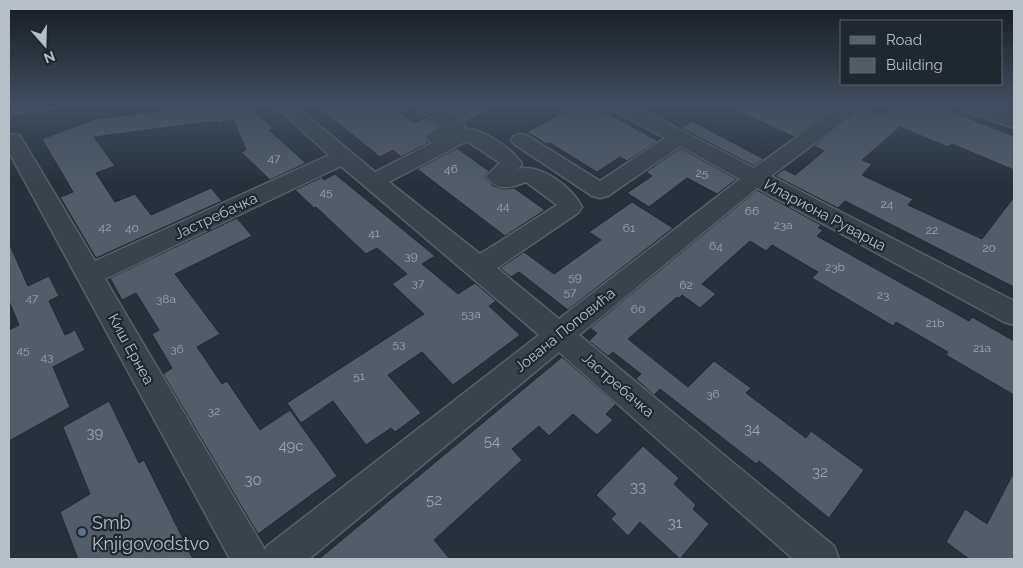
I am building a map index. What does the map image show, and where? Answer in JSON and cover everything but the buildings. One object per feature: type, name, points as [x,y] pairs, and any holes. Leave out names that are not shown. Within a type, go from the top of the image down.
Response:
[{"type":"street","name":"Јастребачка","points":[[314,132],[479,267],[821,559]]},
{"type":"street","points":[[369,177],[448,132]]},
{"type":"street","name":"Илариона Руварца","points":[[668,132],[1014,314]]},
{"type":"street","name":"Јована Поповића","points":[[280,559],[558,334],[817,132]]},
{"type":"street","points":[[369,177],[466,134],[473,136],[508,159],[511,164],[501,179],[526,174],[537,178],[567,202],[570,207],[479,267]]},
{"type":"street","name":"Киш Ернеа","points":[[16,157],[89,275],[250,559]]},
{"type":"street","name":"Јастребачка","points":[[89,275],[343,157]]},
{"type":"lane","points":[[521,140],[600,192],[680,138]]},
{"type":"shaded area","points":[[349,132],[457,132],[390,165]]},
{"type":"place","name":"Smb Knjigovodstvo","points":[[82,532]]}]
